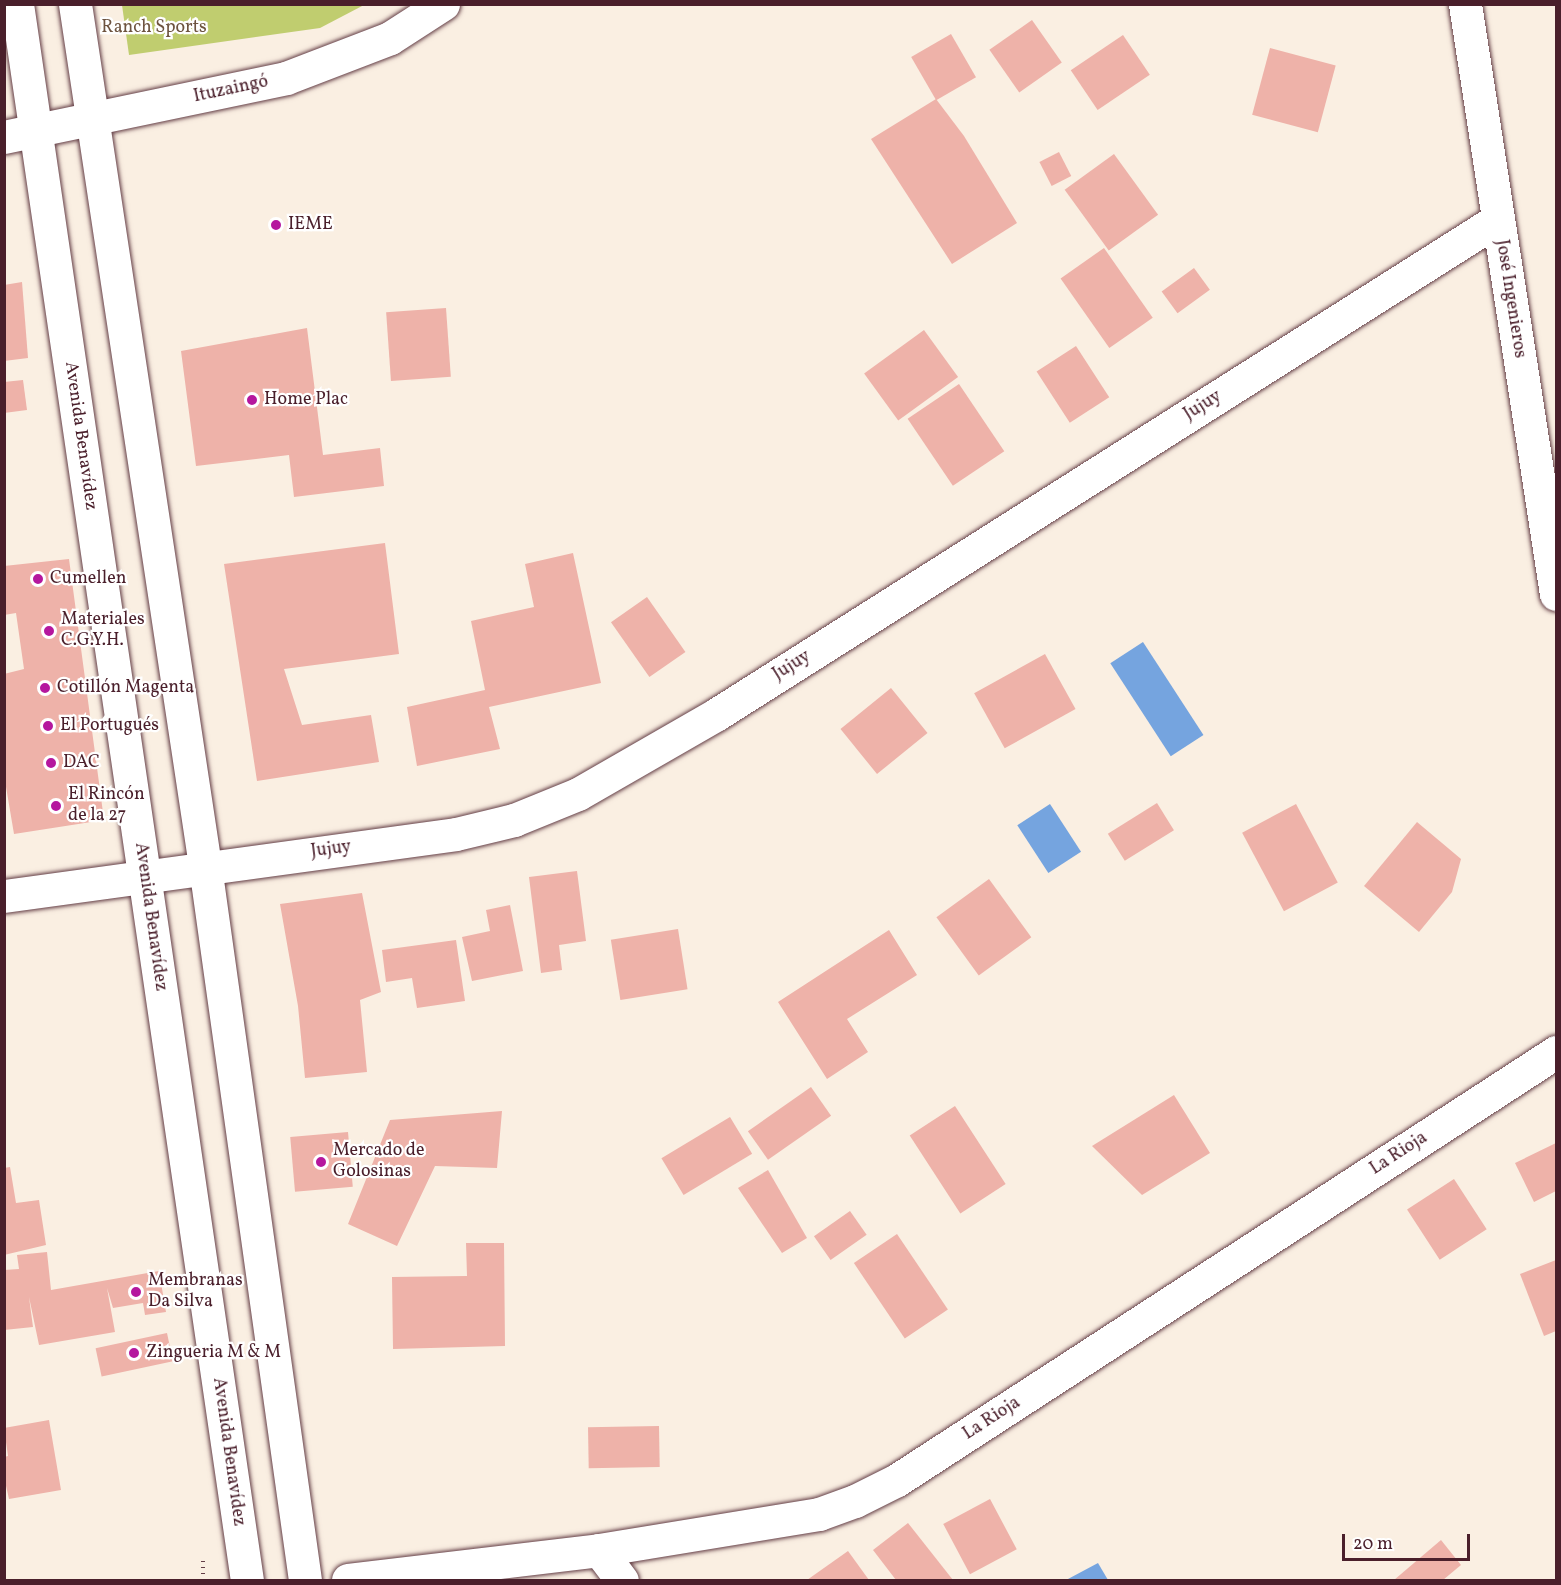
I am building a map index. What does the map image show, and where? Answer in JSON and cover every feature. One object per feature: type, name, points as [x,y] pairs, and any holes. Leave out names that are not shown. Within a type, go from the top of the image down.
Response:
[{"type":"street","name":"Avenida Benavídez","points":[[17,4],[247,1581]]},
{"type":"street","points":[[75,4],[205,866],[305,1581]]},
{"type":"street","name":"Ituzaingó","points":[[4,137],[286,78],[390,38],[443,4]]},
{"type":"street","name":"José Ingenieros","points":[[1465,4],[1557,594]]},
{"type":"street","name":"Jujuy","points":[[4,896],[144,874],[456,834],[514,820],[579,794],[717,714],[1497,220]]},
{"type":"street","name":"La Rioja","points":[[348,1581],[599,1550],[819,1514],[897,1480],[1557,1052]]},
{"type":"street","points":[[599,1550],[621,1581]]},
{"type":"green space","name":"Ranch Sports","points":[[122,4],[364,5],[320,28],[129,55]]},
{"type":"water","points":[[1143,642],[1203,735],[1171,756],[1110,663]]},
{"type":"water","points":[[1050,804],[1081,852],[1048,873],[1017,825]]},
{"type":"water","points":[[1098,1563],[1108,1580],[1068,1579]]},
{"type":"building","points":[[1032,20],[1062,63],[1019,92],[989,50]]},
{"type":"building","points":[[951,34],[976,77],[936,100],[911,57]]},
{"type":"building","points":[[1123,35],[1150,75],[1098,110],[1071,70]]},
{"type":"building","points":[[1270,48],[1336,66],[1318,132],[1252,115]]},
{"type":"building","points":[[936,99],[964,136],[1017,223],[952,264],[871,139]]},
{"type":"building","points":[[1059,152],[1071,176],[1052,186],[1039,162]]},
{"type":"building","points":[[1114,154],[1158,215],[1109,251],[1065,190]]},
{"type":"building","points":[[1104,248],[1153,318],[1109,348],[1061,278]]},
{"type":"building","points":[[1194,268],[1210,290],[1178,313],[1162,292]]},
{"type":"building","points":[[22,282],[28,358],[4,361],[4,285]]},
{"type":"building","points":[[446,308],[451,377],[391,381],[386,312]]},
{"type":"building","name":"Home Plac","points":[[307,328],[323,455],[380,448],[384,486],[294,497],[289,455],[196,466],[181,351]]},
{"type":"building","points":[[924,330],[958,377],[898,420],[864,373]]},
{"type":"building","points":[[1076,346],[1109,397],[1070,423],[1037,372]]},
{"type":"building","points":[[23,380],[27,410],[4,413],[4,382]]},
{"type":"building","points":[[959,384],[1004,451],[953,486],[908,419]]},
{"type":"building","points":[[385,543],[399,654],[284,669],[302,725],[371,715],[379,762],[257,781],[224,564]]},
{"type":"building","points":[[573,553],[601,683],[489,707],[500,749],[417,766],[407,707],[485,690],[471,621],[534,607],[525,564]]},
{"type":"building","points":[[69,559],[104,820],[14,834],[4,775],[4,674],[24,669],[16,613],[4,615],[4,566]]},
{"type":"building","points":[[647,597],[685,652],[649,677],[611,622]]},
{"type":"building","points":[[1045,654],[1076,709],[1005,748],[974,693]]},
{"type":"building","points":[[891,688],[928,733],[877,774],[840,729]]},
{"type":"building","points":[[1157,803],[1174,830],[1125,861],[1108,834]]},
{"type":"building","points":[[1296,804],[1338,883],[1284,911],[1242,833]]},
{"type":"building","points":[[1417,822],[1461,859],[1452,892],[1419,932],[1364,886]]},
{"type":"building","points":[[577,871],[586,941],[559,945],[562,970],[541,973],[529,877]]},
{"type":"building","points":[[989,879],[1031,937],[979,975],[936,917]]},
{"type":"building","points":[[362,893],[381,992],[360,1000],[367,1072],[305,1078],[298,1006],[280,904]]},
{"type":"building","points":[[510,905],[523,971],[472,981],[462,937],[490,931],[486,910]]},
{"type":"building","points":[[678,929],[688,989],[620,1000],[611,940]]},
{"type":"building","points":[[889,930],[917,975],[847,1019],[868,1052],[827,1079],[778,1002]]},
{"type":"building","points":[[456,940],[465,1001],[417,1008],[412,978],[386,982],[382,950]]},
{"type":"building","points":[[811,1087],[831,1116],[768,1160],[748,1131]]},
{"type":"building","points":[[1174,1095],[1210,1153],[1142,1195],[1092,1146]]},
{"type":"building","points":[[955,1106],[1006,1184],[960,1213],[910,1135]]},
{"type":"building","points":[[502,1111],[497,1168],[435,1166],[397,1246],[348,1224],[390,1120]]},
{"type":"building","points":[[730,1117],[752,1154],[684,1195],[661,1158]]},
{"type":"building","name":"Mercado de Golosinas","points":[[348,1132],[353,1187],[295,1192],[290,1137]]},
{"type":"building","points":[[1556,1143],[1556,1191],[1534,1202],[1515,1163]]},
{"type":"building","points":[[10,1167],[16,1203],[39,1200],[46,1245],[4,1255],[4,1168]]},
{"type":"building","points":[[768,1170],[807,1238],[782,1253],[738,1188]]},
{"type":"building","points":[[1454,1179],[1487,1229],[1440,1260],[1407,1209]]},
{"type":"building","points":[[850,1211],[867,1235],[831,1260],[814,1236]]},
{"type":"building","points":[[897,1234],[948,1309],[905,1339],[854,1263]]},
{"type":"building","points":[[466,1243],[504,1243],[505,1346],[393,1349],[392,1277],[467,1276]]},
{"type":"building","points":[[47,1252],[51,1290],[159,1271],[166,1312],[145,1315],[143,1303],[113,1308],[107,1288],[115,1332],[39,1345],[29,1297],[33,1327],[4,1330],[4,1270],[19,1269],[17,1255]]},
{"type":"building","points":[[1556,1260],[1556,1331],[1544,1336],[1520,1274]]},
{"type":"building","name":"Zingueria M & M","points":[[167,1333],[173,1361],[102,1377],[96,1348]]},
{"type":"building","points":[[49,1420],[61,1490],[9,1499],[4,1477],[4,1457],[8,1456],[4,1428]]},
{"type":"building","points":[[659,1426],[660,1467],[589,1468],[588,1427]]},
{"type":"building","points":[[990,1499],[1017,1549],[970,1574],[943,1524]]},
{"type":"building","points":[[908,1523],[953,1580],[896,1580],[873,1550]]},
{"type":"building","points":[[1441,1540],[1461,1565],[1443,1580],[1394,1580]]},
{"type":"building","points":[[848,1551],[869,1580],[807,1580]]},
{"type":"place","name":"IEME","points":[[276,225]]},
{"type":"place","name":"Home Plac","points":[[252,400]]},
{"type":"place","name":"Cumellen","points":[[38,579]]},
{"type":"place","name":"Materiales C.G.Y.H.","points":[[49,631]]},
{"type":"place","name":"Cotillón Magenta","points":[[45,688]]},
{"type":"place","name":"El Portugués","points":[[48,726]]},
{"type":"place","name":"DAC","points":[[51,763]]},
{"type":"place","name":"El Rincón de la 27","points":[[56,806]]},
{"type":"place","name":"Mercado de Golosinas","points":[[321,1162]]},
{"type":"place","name":"Membranas Da Silva","points":[[136,1292]]},
{"type":"place","name":"Zingueria M & M","points":[[134,1353]]}]
